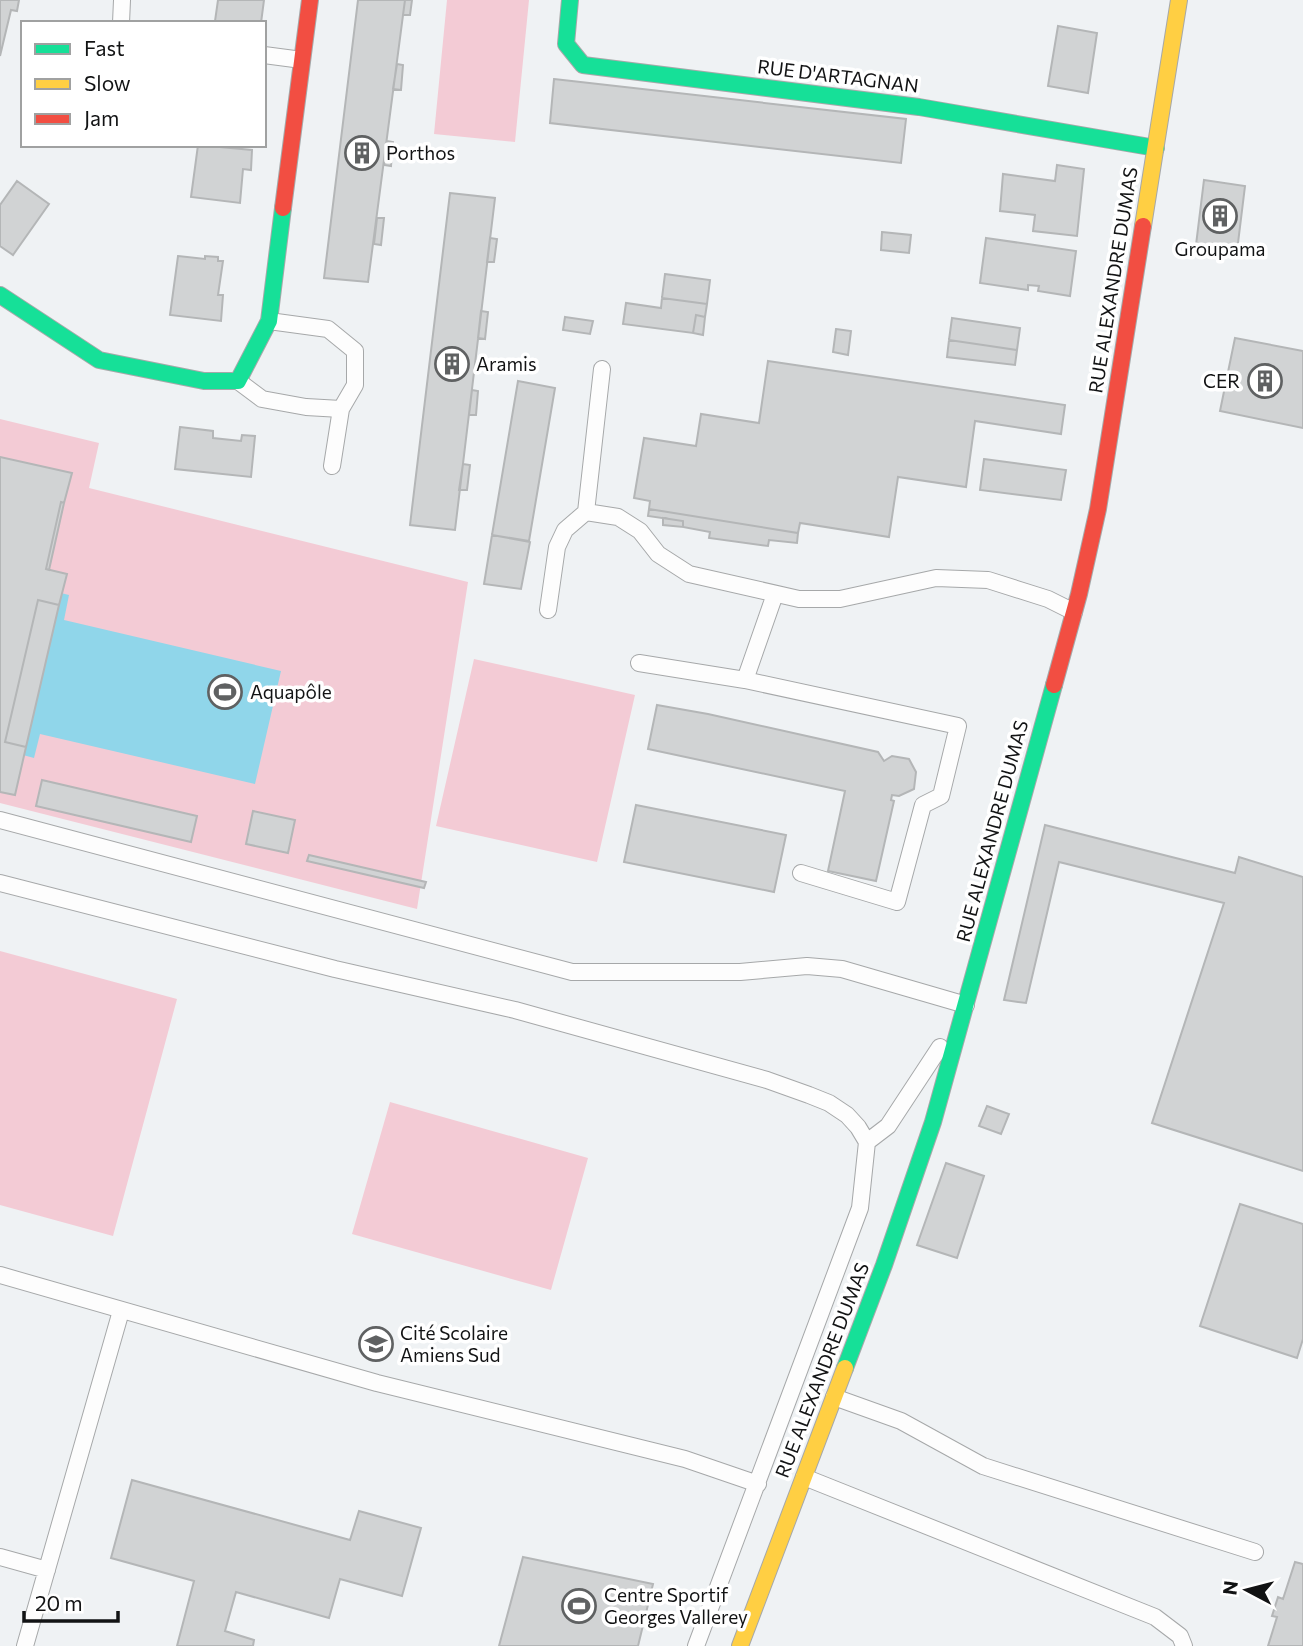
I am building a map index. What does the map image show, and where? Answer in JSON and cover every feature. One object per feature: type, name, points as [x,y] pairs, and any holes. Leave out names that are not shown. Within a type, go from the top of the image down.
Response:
[{"type":"street","points":[[0,295],[99,360],[204,381],[238,381],[269,321],[310,0]]},
{"type":"street","name":"RUE D'ARTAGNAN","points":[[569,0],[566,44],[583,65],[919,107],[1156,148]]},
{"type":"street","name":"RUE ALEXANDRE DUMAS","points":[[740,1646],[884,1265],[929,1135],[1074,612],[1098,509],[1179,0]]},
{"type":"lane","points":[[121,21],[122,0]]},
{"type":"lane","points":[[266,55],[302,60]]},
{"type":"lane","points":[[269,321],[328,328],[355,351],[355,385],[341,409],[332,466]]},
{"type":"lane","points":[[548,610],[557,547],[565,530],[586,512],[602,369]]},
{"type":"lane","points":[[238,381],[262,400],[341,409]]},
{"type":"lane","points":[[586,512],[618,517],[640,531],[658,554],[689,574],[799,599],[840,599],[936,578],[988,580],[1048,599],[1074,612]]},
{"type":"lane","points":[[745,680],[775,594]]},
{"type":"lane","points":[[639,663],[745,680],[958,726],[941,796],[923,805],[897,902],[801,873]]},
{"type":"lane","points":[[0,820],[572,972],[740,972],[807,966],[842,969],[967,1005],[888,1126],[867,1142]]},
{"type":"lane","points":[[0,883],[335,969],[515,1010],[767,1080],[829,1104],[852,1121],[867,1142],[860,1208],[696,1646]]},
{"type":"lane","points":[[0,1275],[377,1383],[685,1459],[758,1484]]},
{"type":"lane","points":[[25,1646],[121,1311]]},
{"type":"lane","points":[[834,1397],[901,1421],[983,1466],[1255,1552]]},
{"type":"lane","points":[[804,1477],[1155,1617],[1180,1636],[1184,1646]]},
{"type":"lane","points":[[0,1557],[47,1570]]},
{"type":"shaded area","points":[[447,0],[529,0],[515,142],[434,134]]},
{"type":"shaded area","name":"Aquapôle","points":[[0,419],[99,443],[89,488],[468,582],[417,909],[0,803]]},
{"type":"shaded area","points":[[474,659],[635,695],[597,862],[436,826]]},
{"type":"shaded area","points":[[0,951],[177,999],[113,1236],[0,1205]]},
{"type":"shaded area","points":[[390,1102],[588,1158],[551,1290],[352,1234]]},
{"type":"water","points":[[61,593],[69,595],[64,620],[281,671],[255,784],[40,734],[34,758],[23,755]]},
{"type":"building","points":[[0,0],[19,0],[17,11],[11,10],[0,56]]},
{"type":"building","points":[[218,0],[264,0],[261,21],[215,21]]},
{"type":"building","name":"Porthos","points":[[358,0],[405,0],[368,282],[324,278]]},
{"type":"building","points":[[405,0],[412,0],[410,15],[403,15]]},
{"type":"building","points":[[1058,26],[1097,33],[1088,93],[1048,86]]},
{"type":"building","points":[[397,64],[403,65],[401,90],[393,89]]},
{"type":"building","points":[[554,79],[906,119],[901,163],[550,123]]},
{"type":"building","points":[[387,141],[393,142],[391,166],[384,165]]},
{"type":"building","points":[[198,147],[252,150],[251,170],[243,169],[240,203],[191,197]]},
{"type":"building","points":[[1057,165],[1084,169],[1077,236],[1033,231],[1035,215],[1000,211],[1003,174],[1055,181]]},
{"type":"building","name":"Groupama","points":[[1204,180],[1245,186],[1237,251],[1196,245]]},
{"type":"building","points":[[17,181],[49,204],[13,255],[0,246],[0,205]]},
{"type":"building","name":"Aramis","points":[[450,193],[495,198],[455,530],[410,525]]},
{"type":"building","points":[[377,218],[384,218],[381,245],[374,244]]},
{"type":"building","points":[[882,232],[911,235],[909,253],[881,250]]},
{"type":"building","points":[[490,238],[497,239],[494,262],[487,262]]},
{"type":"building","points":[[986,238],[1076,251],[1070,296],[1038,291],[1039,286],[1028,285],[1028,290],[980,283]]},
{"type":"building","points":[[178,256],[205,259],[205,256],[218,257],[218,261],[223,261],[218,295],[223,295],[221,321],[170,315]]},
{"type":"building","points":[[665,274],[710,280],[707,304],[662,298]]},
{"type":"building","points":[[662,298],[707,304],[705,317],[696,315],[693,333],[623,324],[626,303],[661,308]]},
{"type":"building","points":[[481,311],[488,312],[485,339],[478,338]]},
{"type":"building","points":[[696,315],[705,317],[703,335],[693,333]]},
{"type":"building","points":[[565,317],[593,321],[590,334],[563,330]]},
{"type":"building","points":[[952,318],[1020,328],[1017,350],[949,340]]},
{"type":"building","points":[[836,329],[851,331],[848,355],[833,352]]},
{"type":"building","name":"CER","points":[[1235,338],[1303,351],[1303,428],[1220,411]]},
{"type":"building","points":[[949,340],[1017,350],[1015,365],[947,357]]},
{"type":"building","points":[[768,361],[1065,405],[1061,434],[975,421],[966,487],[898,477],[889,537],[800,523],[798,533],[649,509],[650,501],[634,498],[644,438],[696,446],[701,414],[759,423]]},
{"type":"building","points":[[518,381],[555,388],[529,541],[492,535]]},
{"type":"building","points":[[472,390],[478,391],[476,415],[469,415]]},
{"type":"building","points":[[180,427],[213,431],[213,438],[241,441],[242,435],[255,436],[251,477],[175,469]]},
{"type":"building","points":[[0,457],[72,473],[64,503],[61,502],[46,569],[67,574],[59,605],[38,600],[5,742],[26,747],[15,795],[0,792]]},
{"type":"building","points":[[984,459],[1066,470],[1061,500],[980,490]]},
{"type":"building","points":[[463,464],[470,465],[467,490],[459,490]]},
{"type":"building","points":[[61,502],[64,503],[49,570],[46,569]]},
{"type":"building","points":[[649,509],[798,533],[797,543],[769,540],[768,546],[709,538],[710,532],[683,527],[683,521],[648,516]]},
{"type":"building","points":[[663,518],[683,521],[683,527],[663,525]]},
{"type":"building","points":[[492,535],[530,542],[521,589],[484,584]]},
{"type":"building","points":[[38,600],[59,605],[26,747],[5,742]]},
{"type":"building","points":[[657,705],[878,752],[884,761],[892,756],[909,759],[916,772],[914,789],[899,796],[892,795],[891,800],[894,801],[876,881],[828,871],[845,791],[648,749]]},
{"type":"building","points":[[42,780],[197,816],[191,842],[36,806]]},
{"type":"building","points":[[636,805],[786,835],[774,892],[624,862]]},
{"type":"building","points":[[253,811],[295,820],[288,853],[246,844]]},
{"type":"building","points":[[1045,825],[1235,873],[1239,857],[1303,877],[1303,1171],[1152,1123],[1224,903],[1059,862],[1026,1003],[1004,1000]]},
{"type":"building","points":[[309,855],[426,882],[424,888],[307,861]]},
{"type":"building","points":[[987,1106],[1009,1114],[1001,1134],[979,1126]]},
{"type":"building","points":[[946,1163],[984,1176],[957,1258],[917,1245]]},
{"type":"building","points":[[1240,1204],[1303,1224],[1303,1339],[1297,1358],[1200,1326]]},
{"type":"building","points":[[132,1480],[350,1540],[359,1511],[421,1528],[402,1596],[340,1579],[329,1618],[236,1592],[225,1631],[254,1640],[253,1646],[177,1646],[194,1581],[111,1558]]},
{"type":"building","name":"Centre Sportif Georges Vallerey","points":[[523,1557],[653,1584],[638,1646],[499,1646]]},
{"type":"building","points":[[1295,1562],[1303,1564],[1303,1646],[1268,1646],[1277,1617],[1272,1616],[1278,1597],[1283,1599]]},
{"type":"traffic: fast","points":[[570,0],[566,44],[583,65],[919,107],[1156,148]]},
{"type":"traffic: fast","points":[[0,295],[99,360],[204,381],[238,381],[269,321],[283,208]]},
{"type":"traffic: fast","points":[[845,1368],[933,1122],[1054,685]]},
{"type":"traffic: slow","points":[[1143,226],[1179,0]]},
{"type":"traffic: slow","points":[[740,1646],[845,1368]]},
{"type":"traffic: jam","points":[[283,208],[310,0]]},
{"type":"traffic: jam","points":[[1054,685],[1079,594],[1098,509],[1143,226]]},
{"type":"place","name":"Porthos","points":[[362,153]]},
{"type":"place","name":"Groupama","points":[[1220,216]]},
{"type":"place","name":"Aramis","points":[[452,364]]},
{"type":"place","name":"CER","points":[[1265,381]]},
{"type":"place","name":"Aquapôle","points":[[225,692]]},
{"type":"place","name":"Cité Scolaire Amiens Sud","points":[[376,1344]]},
{"type":"place","name":"Centre Sportif Georges Vallerey","points":[[579,1606]]}]
